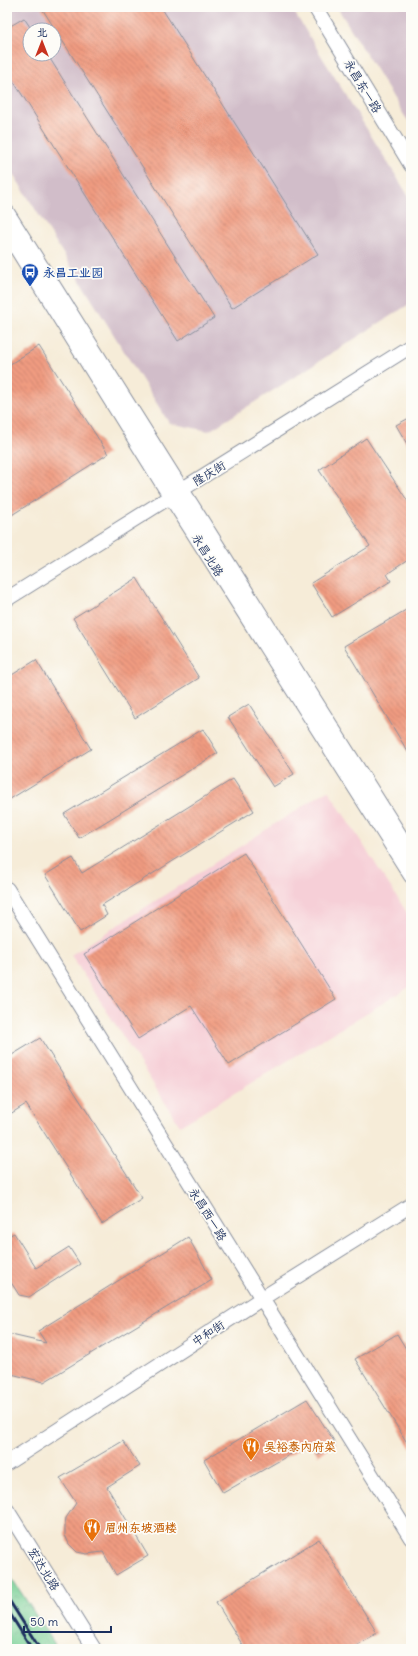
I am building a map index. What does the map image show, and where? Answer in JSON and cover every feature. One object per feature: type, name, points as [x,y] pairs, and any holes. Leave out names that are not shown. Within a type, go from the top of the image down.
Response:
[{"type":"street","name":"永昌东一路","points":[[314,7],[411,165]]},
{"type":"street","name":"永昌北路","points":[[7,212],[176,493],[411,876]]},
{"type":"street","name":"永昌北路","points":[[7,233],[411,854]]},
{"type":"street","name":"隆庆街","points":[[7,599],[411,346]]},
{"type":"street","name":"永昌西一路","points":[[7,889],[411,1538]]},
{"type":"street","name":"中和街","points":[[7,1463],[261,1299],[411,1205]]},
{"type":"street","name":"宏达北路","points":[[7,1510],[94,1649]]},
{"type":"shaded area","points":[[7,7],[291,7],[411,200],[411,303],[209,431],[169,423],[7,164]]},
{"type":"shaded area","points":[[337,7],[411,7],[411,125],[404,115]]},
{"type":"shaded area","points":[[328,790],[411,919],[411,986],[180,1126],[71,955]]},
{"type":"green space","points":[[7,1571],[58,1649],[7,1649]]},
{"type":"building","points":[[41,7],[161,7],[318,254],[232,308],[62,40],[62,22],[51,22]]},
{"type":"building","points":[[24,18],[27,22],[22,22],[22,62],[52,62],[214,318],[178,341],[7,71],[7,28]]},
{"type":"building","points":[[39,346],[108,454],[7,518],[7,366]]},
{"type":"building","points":[[411,417],[411,451],[396,425]]},
{"type":"building","points":[[366,438],[411,506],[411,558],[387,574],[391,581],[332,617],[311,583],[370,546],[319,470]]},
{"type":"building","points":[[137,578],[199,678],[135,718],[73,618]]},
{"type":"building","points":[[411,607],[411,757],[344,646]]},
{"type":"building","points":[[36,660],[91,749],[7,801],[7,678]]},
{"type":"building","points":[[249,704],[294,774],[273,787],[228,717]]},
{"type":"building","points":[[203,729],[218,753],[79,838],[64,814]]},
{"type":"building","points":[[233,779],[254,811],[102,905],[107,915],[80,932],[45,875],[73,858],[82,873]]},
{"type":"building","points":[[244,853],[336,999],[229,1065],[191,1006],[138,1039],[84,954]]},
{"type":"building","points":[[40,1038],[142,1198],[102,1224],[26,1104],[7,1116],[7,1058]]},
{"type":"building","points":[[14,1233],[36,1268],[69,1247],[80,1264],[29,1297],[19,1295],[7,1276],[7,1237]]},
{"type":"building","points":[[188,1237],[212,1280],[44,1382],[7,1373],[7,1334],[46,1343],[38,1331]]},
{"type":"building","points":[[397,1334],[411,1357],[411,1449],[355,1359]]},
{"type":"building","points":[[307,1399],[336,1444],[318,1455],[310,1443],[223,1493],[204,1460]]},
{"type":"building","points":[[123,1441],[140,1466],[107,1487],[148,1556],[116,1575],[103,1552],[87,1554],[77,1552],[69,1544],[65,1535],[66,1518],[76,1503],[60,1478]]},
{"type":"building","points":[[319,1539],[377,1633],[351,1649],[245,1649],[216,1602]]},
{"type":"railway","points":[[7,1597],[40,1649]]},
{"type":"railway","points":[[7,1609],[32,1649]]},
{"type":"place","name":"永昌工业园","points":[[30,287]]},
{"type":"place","name":"吴裕泰内府菜","points":[[251,1461]]},
{"type":"place","name":"眉州东坡酒楼","points":[[92,1542]]}]
